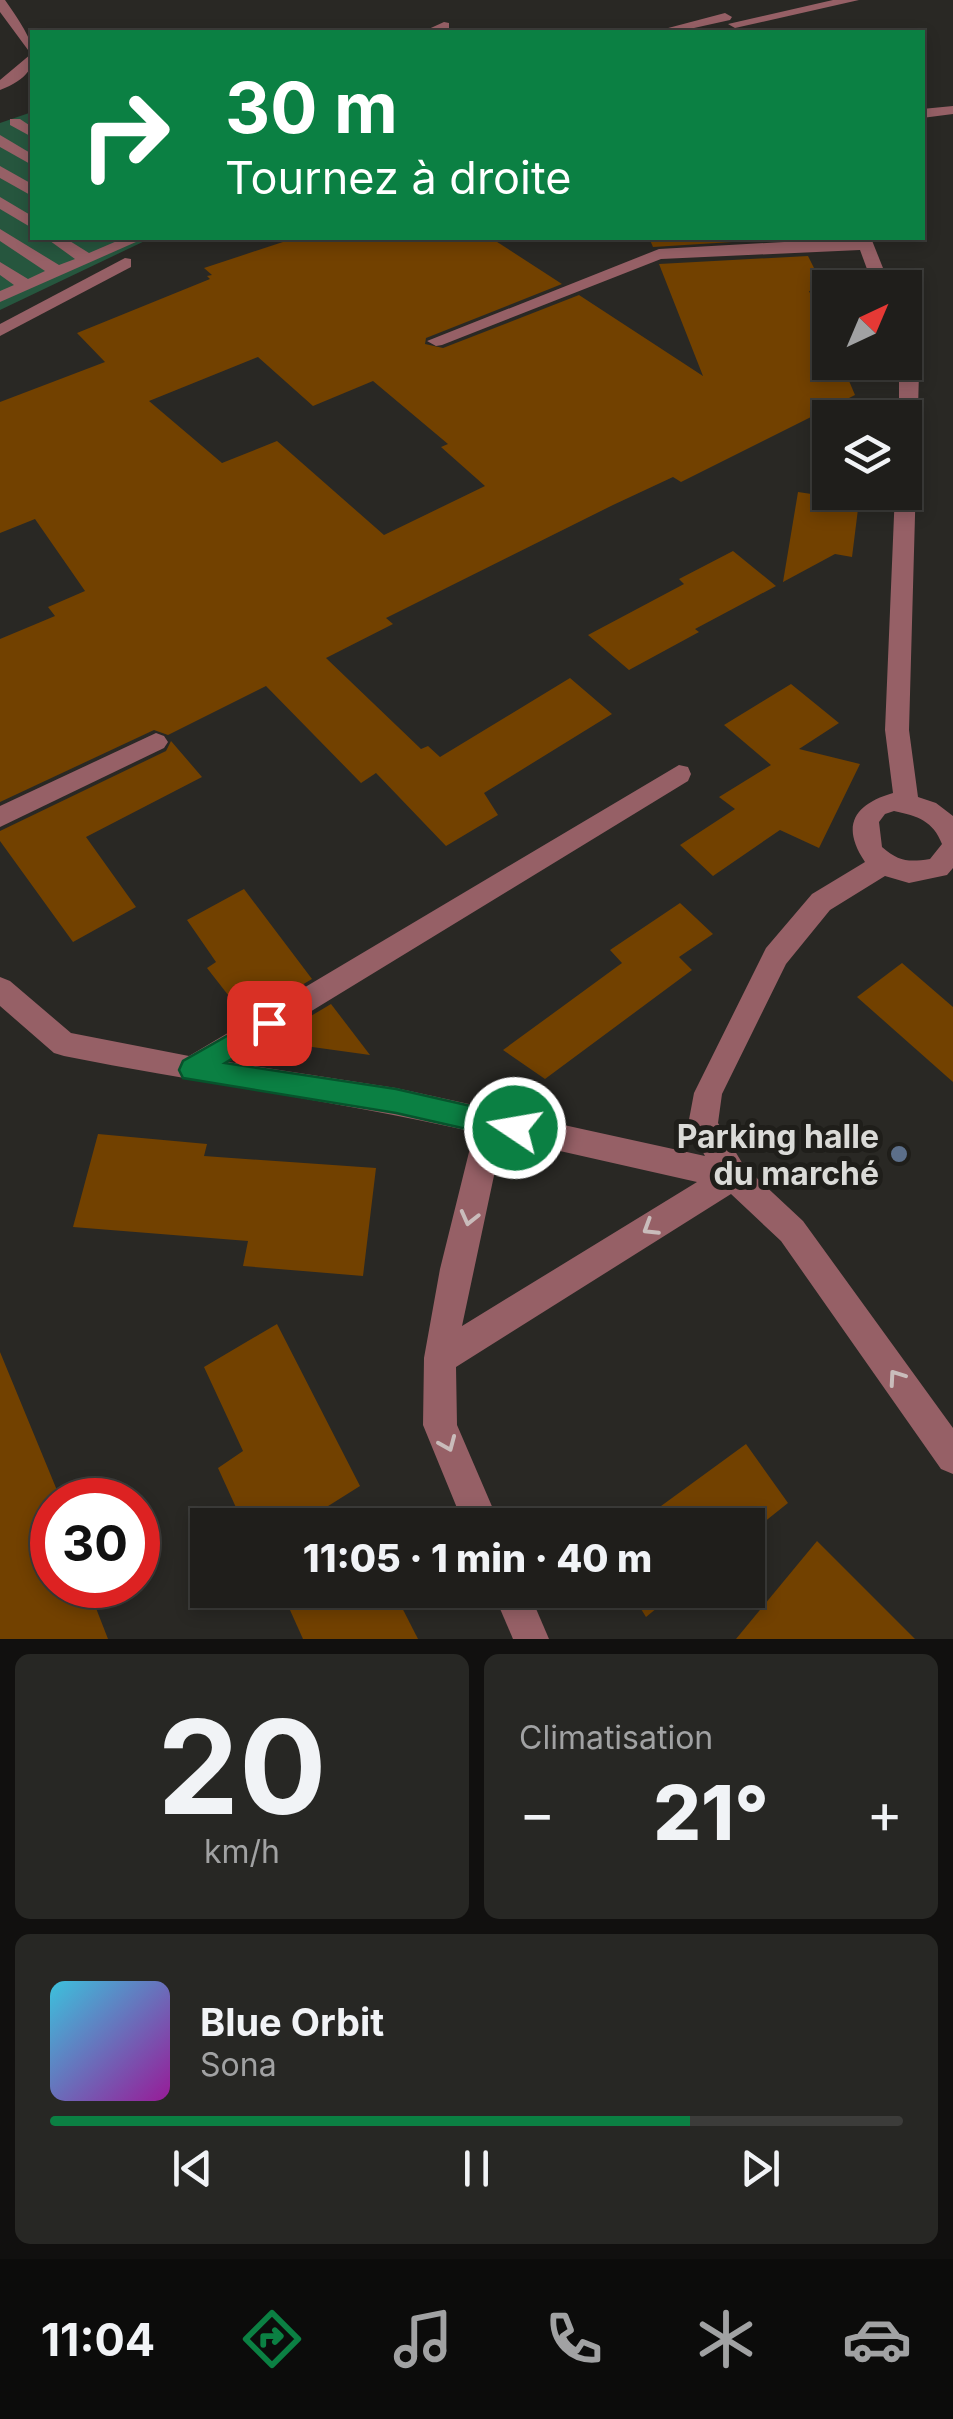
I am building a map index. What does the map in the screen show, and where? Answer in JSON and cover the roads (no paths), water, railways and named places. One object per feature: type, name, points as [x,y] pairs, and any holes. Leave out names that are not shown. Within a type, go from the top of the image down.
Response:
[{"type":"street","points":[[704,0],[736,24]]},
{"type":"street","points":[[679,30],[736,24],[852,0]]},
{"type":"street","points":[[0,2],[30,47]]},
{"type":"street","points":[[434,30],[444,26]]},
{"type":"street","points":[[0,86],[20,74],[30,61]]},
{"type":"street","points":[[925,114],[953,110]]},
{"type":"street","points":[[15,122],[30,132]]},
{"type":"street","points":[[0,140],[29,154]]},
{"type":"street","points":[[0,162],[29,154]]},
{"type":"street","points":[[0,171],[30,190]]},
{"type":"street","points":[[0,202],[29,218]]},
{"type":"street","points":[[0,227],[29,218]]},
{"type":"street","points":[[0,234],[57,272]]},
{"type":"street","points":[[57,240],[87,259]]},
{"type":"street","points":[[436,341],[659,254],[865,241],[876,270]]},
{"type":"street","points":[[0,297],[116,249]]},
{"type":"street","points":[[3,326],[116,249]]},
{"type":"street","points":[[0,268],[27,286]]},
{"type":"street","points":[[907,803],[897,730],[910,380]]},
{"type":"street","points":[[0,817],[156,742]]},
{"type":"street","points":[[192,1070],[678,774]]},
{"type":"street","points":[[907,803],[933,812],[952,837],[947,862],[926,872],[897,870],[883,864],[865,844],[864,822],[880,806],[907,803]]},
{"type":"street","points":[[883,864],[820,902],[776,956],[708,1093],[703,1125],[733,1176],[792,1231],[953,1457]]},
{"type":"street","points":[[0,989],[64,1044],[192,1070],[396,1101],[733,1176]]},
{"type":"street","points":[[475,1508],[440,1425],[440,1358],[456,1270],[491,1123]]},
{"type":"street","points":[[440,1358],[733,1176]]},
{"type":"street","points":[[517,1608],[530,1639]]},
{"type":"place","name":"Parking halle du marché","points":[[899,1154]]}]
